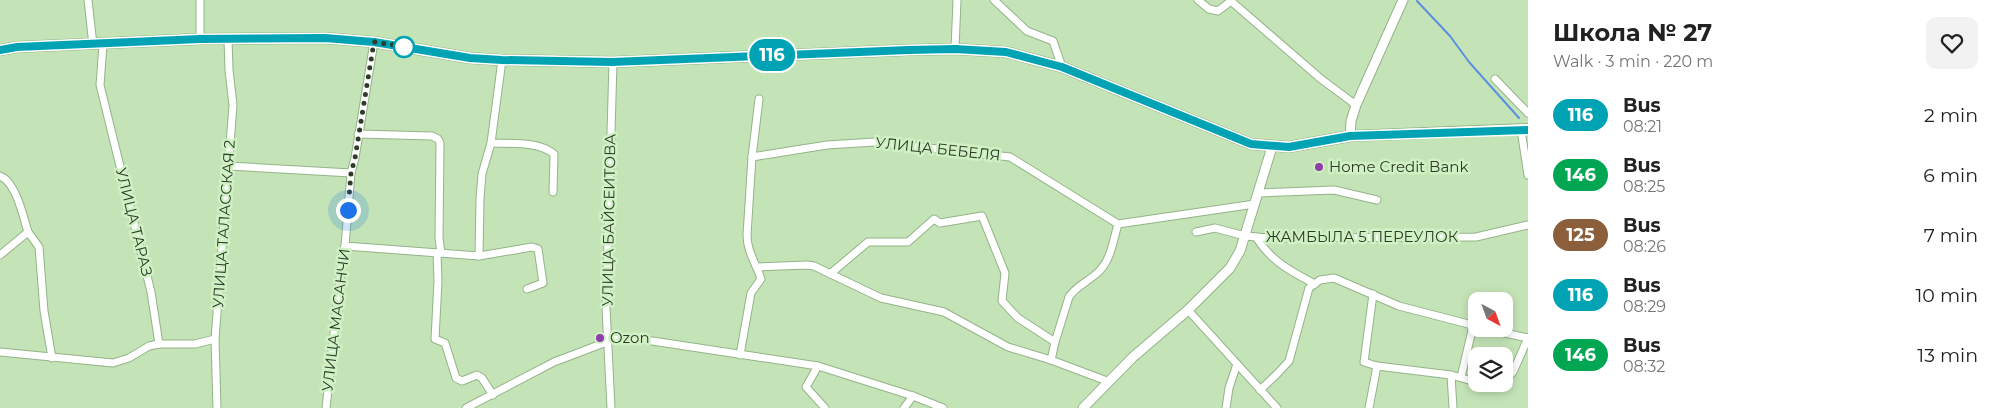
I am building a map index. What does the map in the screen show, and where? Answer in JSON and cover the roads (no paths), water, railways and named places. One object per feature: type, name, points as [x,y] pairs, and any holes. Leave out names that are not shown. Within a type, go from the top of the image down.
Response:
[{"type":"main road","points":[[0,50],[17,47],[98,45],[200,39],[325,38],[374,42],[470,58],[612,62],[955,49],[1006,52],[1062,67],[1234,138],[1251,144],[1272,147],[1320,143],[1350,136],[1524,130]]},
{"type":"street","name":"УЛИЦА ТАРАЗ","points":[[88,0],[98,45],[100,84],[151,292],[159,344]]},
{"type":"street","points":[[200,0],[200,39]]},
{"type":"street","points":[[955,49],[957,0]]},
{"type":"street","points":[[994,0],[1027,31],[1053,41],[1062,67]]},
{"type":"street","points":[[1198,0],[1210,9],[1218,11],[1232,1],[1321,79],[1356,105]]},
{"type":"street","points":[[1350,136],[1351,121],[1356,105],[1403,0]]},
{"type":"street","name":"УЛИЦА ТАЛАССКАЯ 2","points":[[217,408],[215,339],[233,105],[228,39]]},
{"type":"street","name":"УЛИЦА МАСАНЧИ","points":[[326,408],[343,250],[345,246],[351,173],[374,42]]},
{"type":"street","points":[[479,256],[482,174],[491,143],[502,60]]},
{"type":"street","name":"УЛИЦА БАЙСЕИТОВА","points":[[611,408],[606,308],[612,62]]},
{"type":"street","points":[[1495,79],[1528,113]]},
{"type":"street","points":[[740,354],[751,293],[761,279],[747,247],[752,157],[759,99]]},
{"type":"street","points":[[1524,130],[1528,175]]},
{"type":"street","points":[[358,134],[432,136],[438,139],[440,143],[439,253],[435,339],[445,343],[456,378],[462,381],[477,375],[482,378],[492,395]]},
{"type":"street","name":"УЛИЦА БЕБЕЛЯ","points":[[752,157],[827,145],[874,142],[1010,157],[1118,224]]},
{"type":"street","points":[[491,143],[547,148],[554,154],[552,192]]},
{"type":"street","points":[[1083,408],[1107,381],[1188,310],[1230,268],[1240,251],[1272,147]]},
{"type":"street","points":[[229,166],[351,173]]},
{"type":"street","points":[[0,176],[8,180],[13,189],[28,232],[38,247],[43,303],[52,358]]},
{"type":"street","points":[[1258,193],[1334,190],[1377,200]]},
{"type":"street","points":[[1051,360],[1069,297],[1072,292],[1098,273],[1108,259],[1118,224],[1255,204]]},
{"type":"street","points":[[830,274],[868,242],[908,242],[934,219],[940,223],[982,216],[1005,273],[1002,300],[1018,318],[1055,342]]},
{"type":"street","name":"ЖАМБЫЛА 5 ПЕРЕУЛОК","points":[[1196,232],[1215,228],[1256,237],[1476,237],[1528,225]]},
{"type":"street","points":[[0,255],[28,232]]},
{"type":"street","points":[[1256,237],[1266,252],[1286,269],[1317,282]]},
{"type":"street","points":[[345,246],[479,256],[532,247],[538,249],[543,283],[527,289]]},
{"type":"street","points":[[757,267],[807,265],[881,298],[944,312],[1008,347],[1051,360],[1107,381]]},
{"type":"street","points":[[1260,390],[1288,361],[1309,288],[1317,282],[1334,278],[1399,306],[1426,315],[1468,324]]},
{"type":"street","points":[[1373,294],[1364,362],[1378,366],[1451,375],[1468,379]]},
{"type":"street","points":[[1188,310],[1277,408]]},
{"type":"street","points":[[1513,335],[1528,338],[1513,372]]},
{"type":"street","points":[[1461,377],[1472,338]]},
{"type":"street","points":[[0,352],[113,363],[129,358],[149,346],[159,344],[195,344],[215,339]]},
{"type":"street","points":[[466,408],[554,362],[604,343],[608,339],[639,339],[818,366],[913,396],[943,408]]},
{"type":"street","points":[[1226,408],[1229,388],[1238,364]]},
{"type":"street","points":[[818,366],[806,387],[825,408]]},
{"type":"street","points":[[1369,408],[1378,366]]},
{"type":"street","points":[[1451,375],[1454,408]]},
{"type":"street","points":[[904,408],[913,396]]},
{"type":"waterway","points":[[1417,1],[1450,36],[1469,62],[1519,118]]},
{"type":"place","name":"Home Credit Bank","points":[[1319,167]]},
{"type":"place","name":"Ozon","points":[[600,338]]}]
